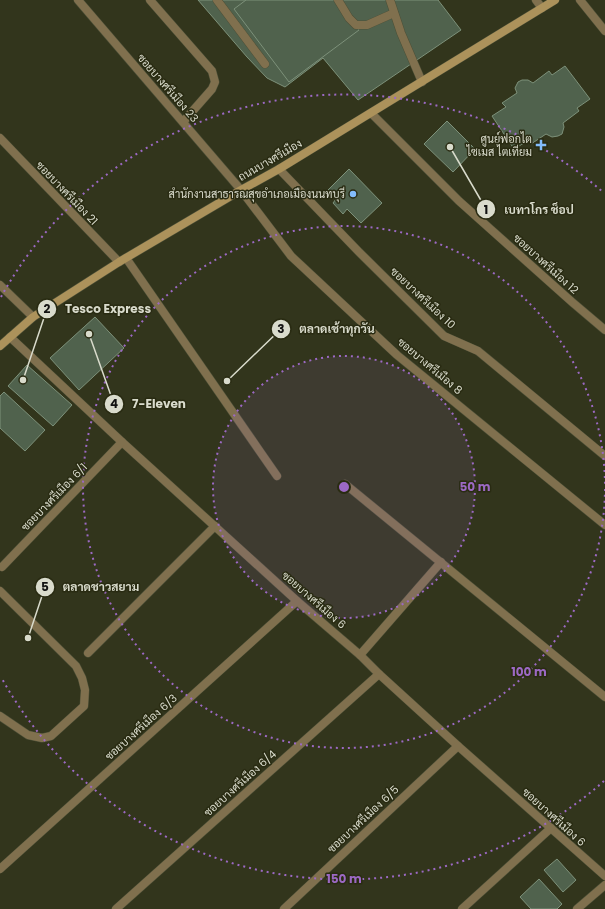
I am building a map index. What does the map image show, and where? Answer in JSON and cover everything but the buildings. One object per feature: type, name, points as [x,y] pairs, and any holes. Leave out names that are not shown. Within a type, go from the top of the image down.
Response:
[{"type":"street","name":"ซอยบางศรีเมือง 23","points":[[78,0],[241,190]]},
{"type":"street","points":[[150,0],[212,71],[215,82],[212,89],[183,122]]},
{"type":"street","points":[[217,0],[265,64]]},
{"type":"street","points":[[338,0],[349,18],[356,26],[367,25],[394,13]]},
{"type":"street","points":[[390,0],[400,33],[422,82]]},
{"type":"street","points":[[536,0],[542,8]]},
{"type":"street","name":"ถนนบางศรีเมือง","points":[[0,346],[33,317],[122,260],[279,169],[556,0]]},
{"type":"street","points":[[580,0],[605,31]]},
{"type":"street","name":"ซอยบางศรีเมือง 12","points":[[371,113],[459,200],[605,330]]},
{"type":"street","name":"ซอยบางศรีเมือง 21","points":[[0,138],[122,260],[278,476]]},
{"type":"street","name":"ซอยบางศรีเมือง 10","points":[[279,169],[359,252],[444,336],[478,351],[605,456]]},
{"type":"street","name":"ซอยบางศรีเมือง 8","points":[[241,190],[291,256],[397,355],[605,525]]},
{"type":"street","points":[[0,285],[33,317]]},
{"type":"street","name":"ซอยบางศรีเมือง 6","points":[[10,337],[122,442],[297,601],[360,655],[378,674],[605,876]]},
{"type":"street","name":"ซอยบางศรีเมือง 6/1","points":[[2,567],[122,442]]},
{"type":"street","points":[[345,484],[605,696]]},
{"type":"street","points":[[88,653],[215,526]]},
{"type":"street","points":[[360,655],[441,562]]},
{"type":"street","points":[[0,591],[76,666],[82,678],[85,690],[84,706],[51,736],[42,738],[28,735],[0,716]]},
{"type":"street","name":"ซอยบางศรีเมือง 6/3","points":[[0,869],[297,601]]},
{"type":"street","name":"ซอยบางศรีเมือง 6/4","points":[[116,909],[378,674]]},
{"type":"street","name":"ซอยบางศรีเมือง 6/5","points":[[284,909],[458,746]]},
{"type":"street","points":[[462,909],[551,828]]},
{"type":"street","points":[[577,909],[605,884]]},
{"type":"place","name":"ศูนย์ฟอกไต ไซเมส ไตเทียม","points":[[541,145]]},
{"type":"place","name":"เบทาโกร ช็อป","points":[[450,147]]},
{"type":"place","name":"สำนักงานสาธารณสุขอำเภอเมืองนนทบุรี","points":[[353,194]]},
{"type":"place","name":"7-Eleven","points":[[89,334]]},
{"type":"place","name":"Tesco Express","points":[[23,380]]},
{"type":"place","name":"ตลาดเช้าทุกวัน","points":[[227,381]]},
{"type":"place","name":"ตลาดชาวสยาม","points":[[28,638]]}]
